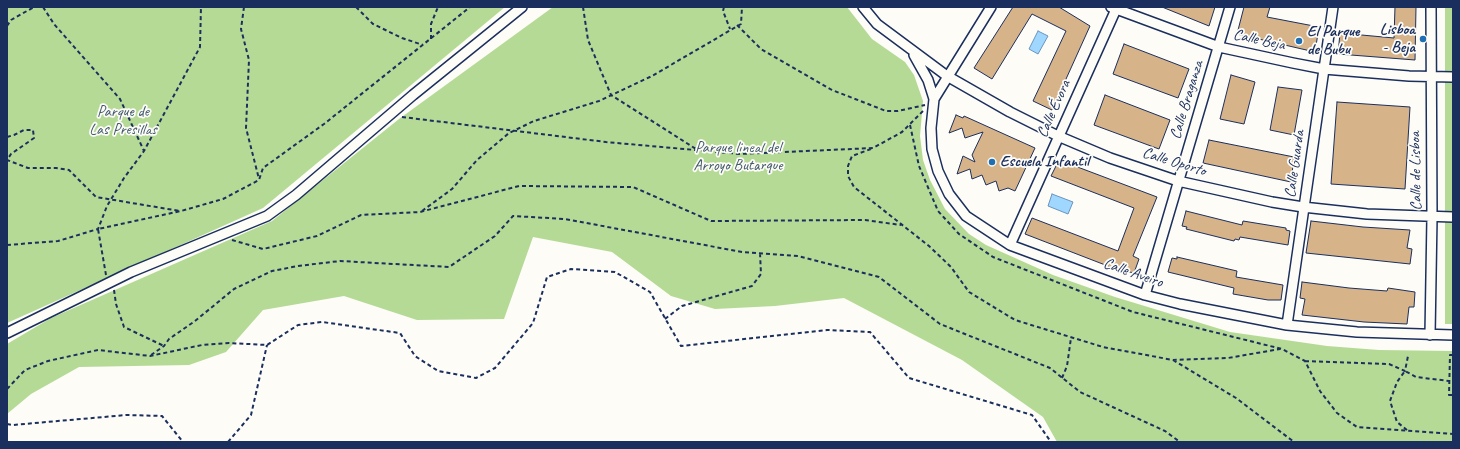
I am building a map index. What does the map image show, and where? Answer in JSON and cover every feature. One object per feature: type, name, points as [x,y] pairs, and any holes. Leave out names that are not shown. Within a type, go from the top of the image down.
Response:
[{"type":"street","points":[[7,333],[131,272],[267,216],[296,195],[389,115],[522,7]]},
{"type":"street","name":"Calle Oporto","points":[[863,7],[877,24],[911,52],[947,76],[1010,112],[1058,136],[1110,158],[1178,181],[1235,195],[1303,207],[1432,217],[1453,217]]},
{"type":"street","name":"Calle Aveiro","points":[[991,7],[934,99],[931,128],[932,149],[938,171],[949,194],[966,216],[1010,245],[1145,294],[1216,312],[1287,325],[1356,332],[1453,335]]},
{"type":"street","name":"Calle Braganza","points":[[1145,294],[1230,7]]},
{"type":"street","name":"Calle Guarda","points":[[1287,325],[1332,7]]},
{"type":"street","name":"Calle de Lisboa","points":[[1430,335],[1432,217],[1431,7]]},
{"type":"street","name":"Calle Beja","points":[[1115,8],[1219,47],[1324,69],[1431,77],[1453,77]]},
{"type":"street","name":"Calle Évora","points":[[1010,245],[1115,8]]},
{"type":"street","name":"Calle Oporto","points":[[911,52],[928,80],[934,99]]},
{"type":"path","points":[[7,26],[11,20],[34,7]]},
{"type":"path","points":[[43,7],[54,24],[120,99],[144,151]]},
{"type":"path","points":[[164,346],[124,327],[116,304],[113,281],[107,277],[98,229],[111,201],[124,178],[144,151],[200,47],[202,7]]},
{"type":"path","points":[[244,7],[241,29],[249,60],[246,128],[259,180]]},
{"type":"path","points":[[356,7],[373,24],[402,38],[424,45]]},
{"type":"path","points":[[431,39],[431,24],[438,7]]},
{"type":"path","points":[[7,245],[58,241],[98,229],[181,211],[223,199],[259,180],[263,168],[324,124],[470,7]]},
{"type":"path","points":[[583,7],[588,40],[611,95],[697,150]]},
{"type":"path","points":[[724,7],[723,11],[730,29]]},
{"type":"path","points":[[420,212],[452,189],[477,160],[514,131],[534,121],[599,101],[652,76],[730,29],[741,24],[742,7]]},
{"type":"path","points":[[737,25],[761,49],[832,90],[886,111],[898,111],[924,105],[934,99]]},
{"type":"path","points":[[934,99],[902,132],[873,148],[852,156],[848,166],[848,176],[854,187],[928,246],[951,267],[969,292],[1015,320],[1103,348],[1173,360],[1228,358],[1282,349],[1305,361],[1389,364],[1416,377],[1450,381]]},
{"type":"path","points":[[389,115],[514,131],[740,154],[873,148]]},
{"type":"path","points":[[7,137],[14,136],[24,130],[33,130],[34,138],[11,154],[7,160],[28,168],[56,168],[69,170],[96,197],[111,201],[181,211]]},
{"type":"path","points":[[218,236],[263,249],[317,236],[361,215],[420,212],[519,186],[633,187],[711,221],[865,220],[901,225]]},
{"type":"path","points":[[150,356],[164,346],[169,338],[195,321],[234,289],[272,271],[298,266],[340,262],[448,267],[495,236],[513,216],[565,219],[735,250],[798,256],[879,277],[940,324],[1050,368],[1080,392],[1165,431],[1180,442]]},
{"type":"path","points":[[665,319],[682,306],[752,286],[761,274],[760,253]]},
{"type":"path","points":[[7,389],[25,370],[48,361],[98,350],[150,356],[202,345],[229,343],[267,345],[298,325],[322,322],[400,333],[415,356],[438,371],[476,378],[495,368],[533,323],[547,278],[571,269],[615,272],[650,292],[681,346],[827,330],[870,332],[909,378],[1032,415],[1051,442]]},
{"type":"path","points":[[1062,378],[1067,366],[1071,338]]},
{"type":"path","points":[[228,442],[251,415],[267,345]]},
{"type":"path","points":[[1453,355],[1450,355],[1449,395],[1453,395]]},
{"type":"path","points":[[1408,356],[1405,371],[1397,382],[1390,401],[1397,422],[1408,431]]},
{"type":"path","points":[[1173,360],[1236,398],[1294,442]]},
{"type":"path","points":[[1305,361],[1320,391],[1337,413],[1356,427],[1453,434]]},
{"type":"path","points":[[7,424],[13,426],[126,415],[162,416],[183,442]]},
{"type":"green space","name":"Parque de Las Presillas","points":[[7,7],[505,7],[263,208],[7,323]]},
{"type":"green space","name":"Parque lineal del Arroyo Butarque","points":[[553,7],[847,7],[872,39],[905,62],[914,75],[923,101],[920,136],[923,160],[930,180],[945,209],[969,234],[986,245],[1053,275],[1115,297],[1230,332],[1327,346],[1379,350],[1453,351],[1453,442],[1057,442],[1043,417],[962,360],[844,298],[775,306],[715,309],[671,296],[612,252],[533,237],[504,319],[417,320],[344,296],[263,310],[226,352],[189,365],[79,367],[31,394],[7,414],[7,344],[51,318],[272,221],[399,119]]},
{"type":"green space","points":[[1445,7],[1453,7],[1453,324],[1445,324]]},
{"type":"water","points":[[1038,31],[1048,36],[1038,54],[1029,49]]},
{"type":"water","points":[[1052,194],[1073,202],[1068,214],[1048,206]]},
{"type":"building","points":[[1013,7],[1059,7],[1090,26],[1052,110],[1033,101],[1066,31],[1032,14],[992,79],[974,68]]},
{"type":"building","points":[[1162,7],[1215,7],[1209,26]]},
{"type":"building","points":[[1244,7],[1270,7],[1267,17],[1319,27],[1315,52],[1237,34]]},
{"type":"building","points":[[1395,7],[1416,7],[1415,60],[1338,54],[1340,33],[1394,38]]},
{"type":"building","points":[[1124,44],[1189,69],[1178,98],[1113,74]]},
{"type":"building","points":[[1231,75],[1255,82],[1244,124],[1220,119]]},
{"type":"building","points":[[1278,87],[1302,90],[1294,135],[1270,130]]},
{"type":"building","points":[[1105,95],[1170,120],[1159,149],[1094,125]]},
{"type":"building","points":[[1337,102],[1410,107],[1405,189],[1331,184]]},
{"type":"building","points":[[956,115],[963,118],[964,116],[1035,148],[1015,191],[1008,188],[999,191],[996,181],[986,185],[982,175],[972,179],[970,169],[957,174],[963,156],[975,162],[972,155],[983,132],[965,138],[962,128],[949,133]]},
{"type":"building","points":[[1209,140],[1294,157],[1291,182],[1203,163]]},
{"type":"building","points":[[1059,160],[1157,197],[1133,256],[1139,259],[1134,273],[1113,268],[1025,234],[1032,218],[1118,251],[1134,208],[1051,176]]},
{"type":"building","points":[[1186,211],[1242,225],[1243,221],[1286,228],[1286,230],[1290,231],[1288,245],[1240,237],[1239,240],[1235,239],[1234,241],[1186,229],[1187,227],[1182,226]]},
{"type":"building","points":[[1311,221],[1363,227],[1410,230],[1407,248],[1412,249],[1410,264],[1306,253]]},
{"type":"building","points":[[1177,257],[1237,271],[1236,277],[1283,285],[1281,300],[1268,300],[1233,294],[1234,288],[1168,272],[1172,258],[1177,259]]},
{"type":"building","points":[[1302,282],[1349,288],[1387,291],[1388,288],[1415,292],[1414,307],[1409,307],[1407,324],[1364,322],[1302,315],[1305,299],[1300,298]]},
{"type":"place","name":"Lisboa - Beja","points":[[1423,39]]},
{"type":"place","name":"El Parque de Bubu","points":[[1299,41]]},
{"type":"place","name":"Escuela Infantil","points":[[992,162]]}]
